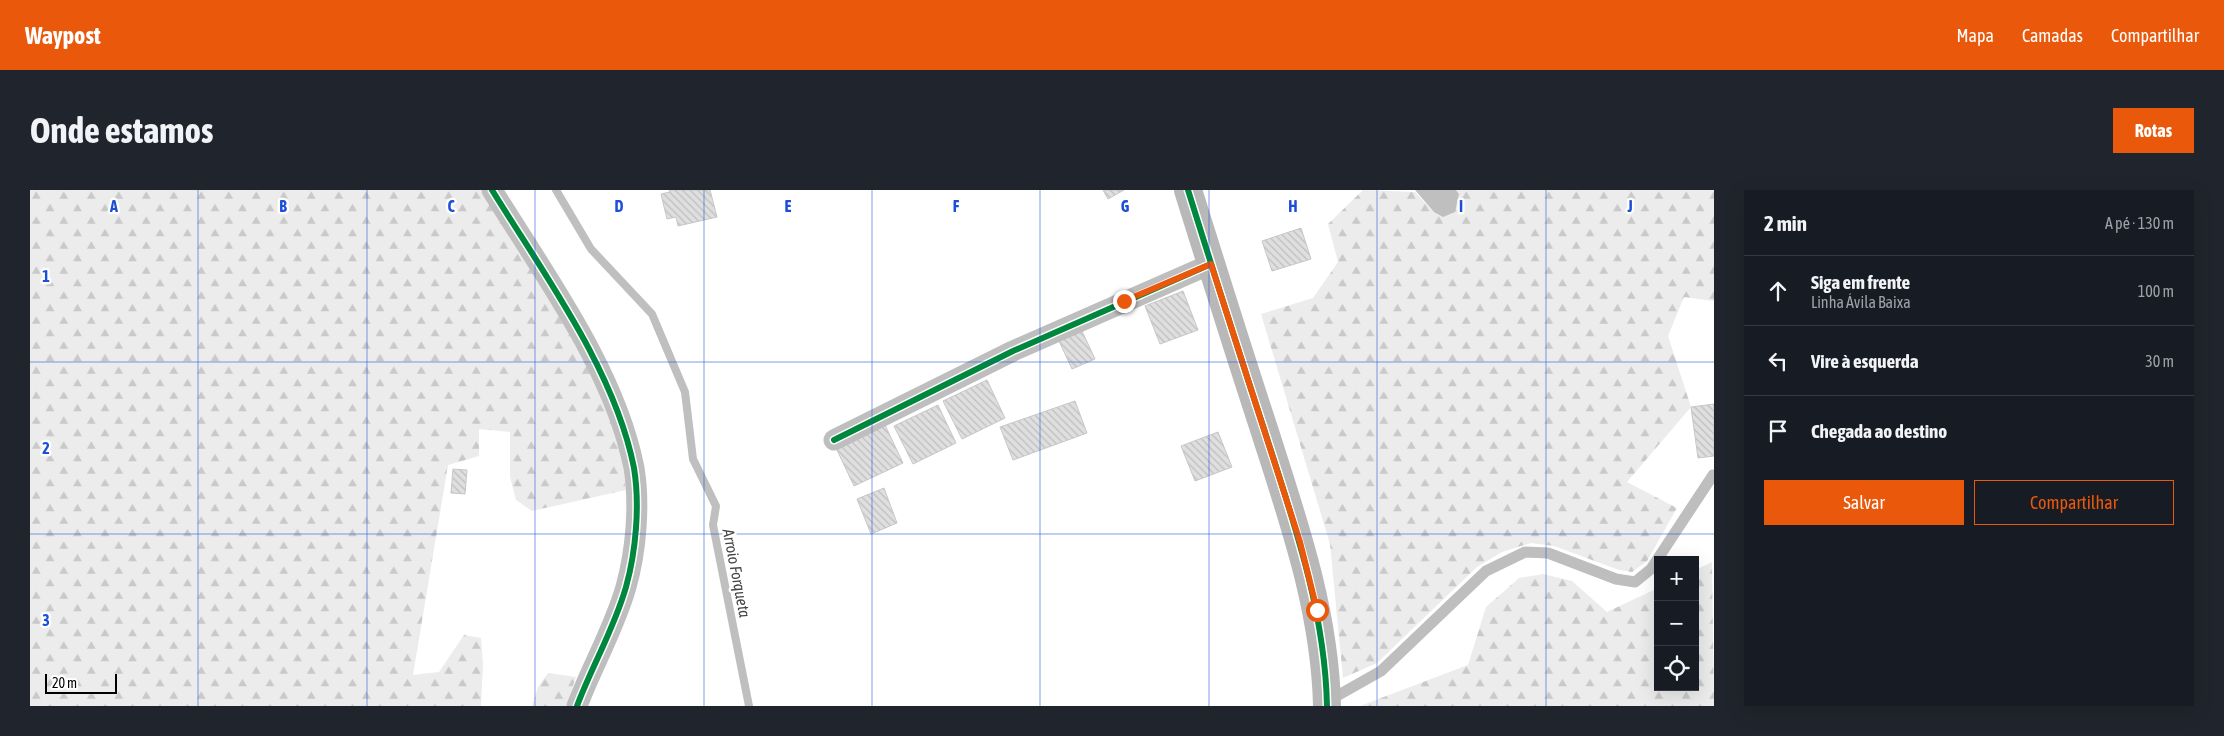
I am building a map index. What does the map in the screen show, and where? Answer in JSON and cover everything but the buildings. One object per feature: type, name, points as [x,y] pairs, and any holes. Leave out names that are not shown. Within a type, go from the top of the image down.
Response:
[{"type":"street","points":[[492,190],[592,353],[623,427],[634,468],[636,504],[634,540],[626,586],[613,627],[585,684],[577,706]]},
{"type":"street","points":[[1188,190],[1300,542],[1317,610],[1325,662],[1327,704]]},
{"type":"street","points":[[834,440],[1013,351],[1211,264]]},
{"type":"lane","points":[[1327,704],[1381,671],[1486,570],[1524,552],[1548,553],[1616,579],[1635,582],[1652,569],[1713,475]]},
{"type":"green space","points":[[30,190],[481,190],[550,295],[592,372],[608,411],[620,450],[626,490],[532,511],[516,500],[510,477],[510,432],[479,429],[479,456],[448,465],[413,675],[439,672],[464,635],[481,638],[483,664],[481,706],[30,706]]},
{"type":"green space","points":[[1363,190],[1415,192],[1434,212],[1459,194],[1456,190],[1714,190],[1714,301],[1684,297],[1668,336],[1691,407],[1627,482],[1677,508],[1647,561],[1632,572],[1619,570],[1554,546],[1531,543],[1502,552],[1477,567],[1377,663],[1343,678],[1330,544],[1261,314],[1313,298],[1338,262],[1328,224]]},
{"type":"green space","points":[[1712,562],[1714,706],[1360,706],[1468,665],[1486,607],[1519,578],[1543,574],[1572,581],[1607,612],[1654,590],[1654,691],[1699,691],[1699,568]]},
{"type":"green space","points":[[548,673],[576,677],[566,706],[532,706],[538,687]]},
{"type":"shaded area","points":[[1415,190],[1456,190],[1459,194],[1455,212],[1443,217],[1434,212]]},
{"type":"waterway","name":"Arroio Forqueta","points":[[556,190],[591,249],[652,314],[685,392],[693,459],[716,506],[713,525],[749,706]]},
{"type":"cycle path","points":[[492,190],[575,323],[594,359],[625,431],[634,468],[637,497],[635,543],[626,587],[615,618],[577,706]]},
{"type":"cycle path","points":[[1188,190],[1286,497],[1306,566],[1320,635],[1325,670],[1327,706]]},
{"type":"cycle path","points":[[834,440],[1013,351],[1211,264]]},
{"type":"route","points":[[1124,301],[1211,264],[1300,542],[1317,610]]}]
